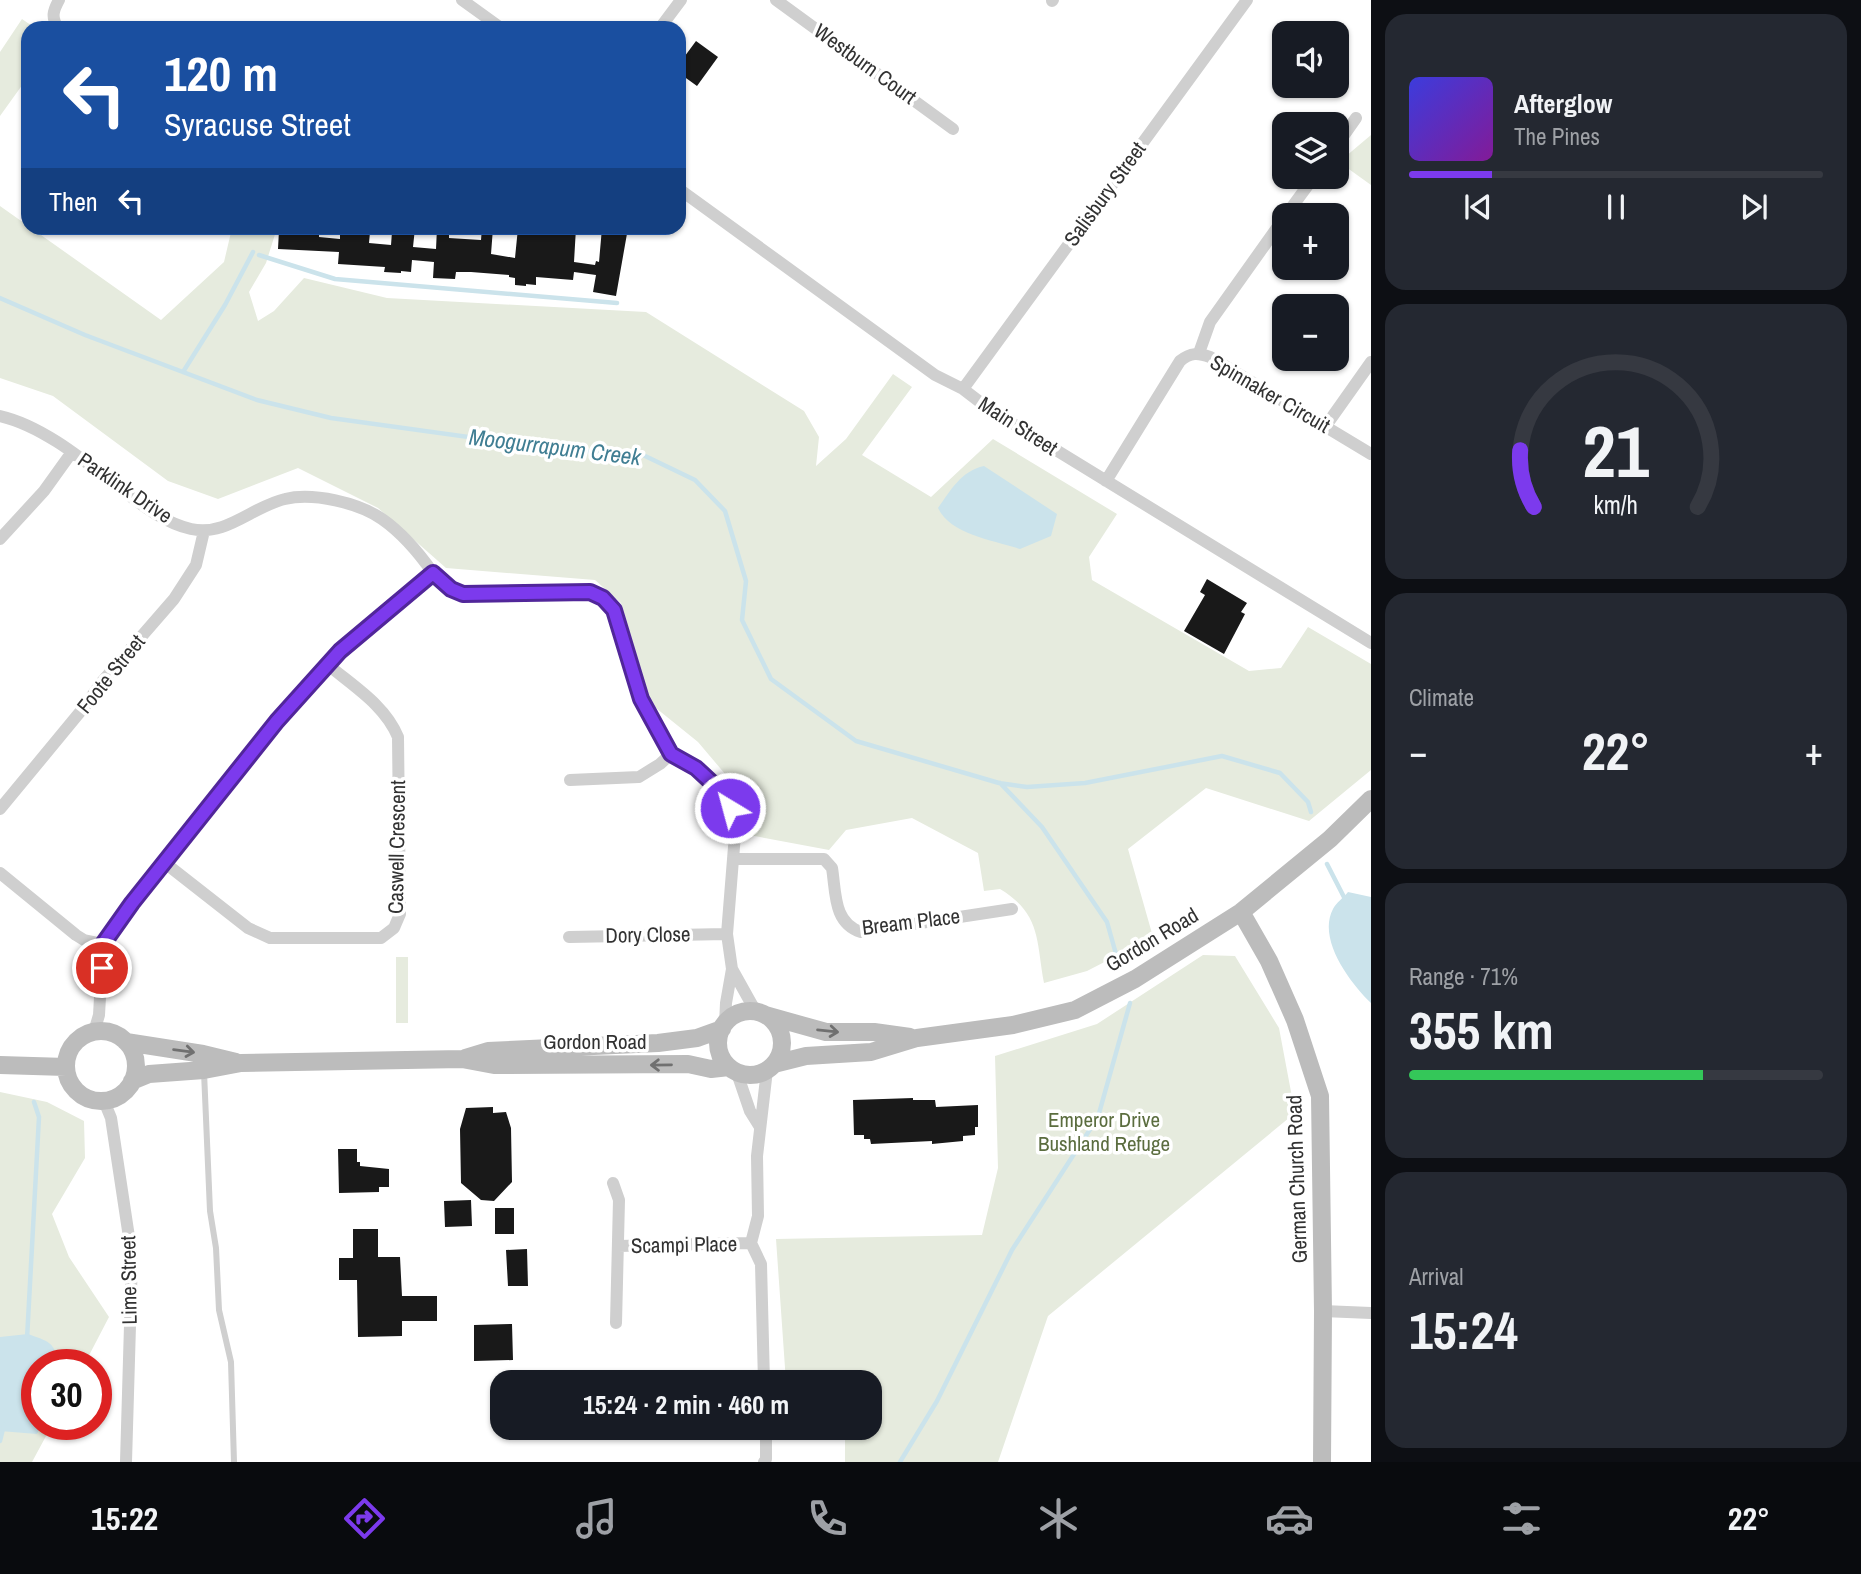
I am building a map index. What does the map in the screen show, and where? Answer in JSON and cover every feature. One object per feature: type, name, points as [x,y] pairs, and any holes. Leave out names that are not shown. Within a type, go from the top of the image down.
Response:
[{"type":"street","points":[[54,21],[52,11],[58,0]]},
{"type":"street","points":[[462,0],[490,21]]},
{"type":"street","points":[[665,21],[681,0]]},
{"type":"street","name":"Westburn Court","points":[[776,0],[953,129]]},
{"type":"street","name":"Salisbury Street","points":[[963,389],[1247,0]]},
{"type":"street","points":[[1349,128],[1356,118]]},
{"type":"street","name":"Main Street","points":[[686,194],[935,375],[963,389],[989,409],[1371,643]]},
{"type":"street","points":[[1199,353],[1210,322],[1272,235]]},
{"type":"street","name":"Spinnaker Circuit","points":[[1106,481],[1180,361],[1188,354],[1199,353],[1210,357],[1371,454]]},
{"type":"street","points":[[1325,426],[1371,362]]},
{"type":"street","name":"Parklink Drive","points":[[0,416],[14,419],[72,452],[163,519],[204,531]]},
{"type":"street","points":[[0,539],[44,491],[72,452]]},
{"type":"street","points":[[204,531],[226,526],[285,499],[331,497],[381,518],[420,555],[433,573],[451,589],[463,594],[590,592],[603,598],[614,610],[641,699],[671,754],[696,768],[724,794],[736,822],[727,934],[732,969],[719,1049],[733,1070],[750,1111],[760,1127]]},
{"type":"street","name":"Foote Street","points":[[0,809],[85,706],[101,682],[174,599],[196,565],[204,531]]},
{"type":"street","points":[[104,1101],[89,1099],[77,1092],[69,1081],[66,1067],[74,1044],[83,1036],[94,1032],[99,1015],[103,944],[132,903],[277,721],[327,664],[433,573]]},
{"type":"street","name":"Caswell Crescent","points":[[165,863],[248,928],[270,938],[381,938],[394,928],[400,914],[398,737],[383,711],[327,664]]},
{"type":"street","points":[[570,780],[639,776],[671,754]]},
{"type":"street","name":"Gordon Road","points":[[771,1067],[830,1053],[872,1052],[916,1038],[1013,1026],[1075,1010],[1135,979],[1241,912],[1330,838],[1371,799]]},
{"type":"street","name":"Bream Place","points":[[735,859],[824,859],[832,868],[840,915],[849,927],[861,932],[1012,909]]},
{"type":"street","points":[[0,873],[76,935],[84,940],[103,944]]},
{"type":"street","name":"German Church Road","points":[[1241,912],[1269,961],[1295,1020],[1320,1096],[1322,1462]]},
{"type":"street","name":"Dory Close","points":[[569,937],[727,934]]},
{"type":"street","points":[[732,969],[759,1013]]},
{"type":"street","points":[[723,1026],[739,1014],[759,1013],[771,1019],[781,1036],[782,1046],[771,1067],[760,1127],[757,1156],[758,1216],[751,1243],[761,1264],[764,1370]]},
{"type":"street","name":"Gordon Road","points":[[759,1013],[826,1032],[874,1032],[916,1038]]},
{"type":"street","name":"Gordon Road","points":[[462,1059],[488,1051],[658,1043],[696,1038],[723,1026]]},
{"type":"street","name":"Gordon Road","points":[[94,1032],[111,1033],[126,1042],[241,1063]]},
{"type":"street","points":[[126,1042],[135,1060],[132,1081]]},
{"type":"street","name":"Gordon Road","points":[[104,1101],[121,1095],[132,1081],[149,1074],[204,1070],[241,1063],[462,1059],[494,1065],[688,1064],[733,1070]]},
{"type":"street","points":[[0,1065],[66,1067]]},
{"type":"street","points":[[733,1070],[747,1075],[771,1067]]},
{"type":"street","name":"Lime Street","points":[[104,1101],[111,1118],[132,1257],[126,1462]]},
{"type":"street","name":"Scampi Place","points":[[613,1182],[619,1200],[616,1323]]},
{"type":"street","name":"Scampi Place","points":[[618,1246],[751,1243]]},
{"type":"street","points":[[1323,1311],[1371,1313]]},
{"type":"street","points":[[765,1440],[765,1462]]},
{"type":"lane","points":[[204,1070],[210,1211],[216,1248],[219,1310],[231,1362],[234,1462]]},
{"type":"green space","points":[[22,19],[25,21],[21,21],[21,87],[0,116],[0,52]]},
{"type":"green space","points":[[1371,135],[1371,185],[1349,169],[1349,154]]},
{"type":"green space","points":[[0,206],[21,221],[21,235],[41,235],[161,320],[224,262],[230,235],[275,235],[266,263],[249,292],[258,321],[274,311],[304,278],[387,298],[646,312],[804,411],[819,437],[816,466],[846,439],[893,374],[912,387],[862,455],[931,497],[993,439],[1117,514],[1089,557],[1092,580],[1249,671],[1281,668],[1308,627],[1371,664],[1371,770],[1309,821],[1206,788],[1128,849],[1153,937],[1087,971],[1044,983],[1034,929],[1023,908],[1000,889],[984,891],[978,853],[912,818],[846,830],[829,850],[749,835],[742,794],[698,742],[646,700],[621,603],[595,580],[446,568],[378,508],[298,468],[218,499],[168,481],[53,396],[0,378]]},
{"type":"green space","name":"Emperor Drive Bushland Refuge","points":[[1203,955],[1235,956],[1279,1028],[1295,1113],[1048,1316],[998,1462],[845,1462],[845,1440],[882,1440],[882,1370],[785,1370],[776,1239],[982,1235],[998,1168],[995,1056],[1097,1024]]},
{"type":"green space","points":[[396,957],[408,957],[408,1023],[396,1023]]},
{"type":"green space","points":[[0,1092],[47,1102],[84,1121],[85,1158],[52,1214],[69,1257],[109,1317],[92,1349],[21,1349],[21,1440],[44,1440],[32,1462],[0,1462]]},
{"type":"water","points":[[984,466],[1057,514],[1051,536],[1020,549],[974,535],[953,525],[944,517],[938,508],[952,488],[969,472]]},
{"type":"water","points":[[1348,892],[1371,897],[1371,1003],[1338,960],[1329,934],[1333,909]]},
{"type":"water","points":[[28,1334],[50,1344],[54,1349],[21,1349],[21,1433],[0,1431],[0,1337]]},
{"type":"building","points":[[696,41],[718,57],[697,86],[686,78],[686,55]]},
{"type":"building","points":[[279,235],[319,235],[340,239],[340,235],[370,235],[369,243],[391,245],[392,235],[414,235],[413,247],[436,249],[437,235],[481,240],[481,235],[492,235],[491,254],[515,258],[517,235],[576,235],[574,262],[595,265],[596,261],[599,262],[601,235],[627,235],[616,296],[593,292],[596,275],[574,272],[573,280],[536,277],[536,285],[526,286],[515,285],[515,278],[509,275],[456,272],[455,279],[433,278],[434,262],[412,260],[411,272],[384,272],[385,267],[338,264],[339,252],[278,249]]},
{"type":"building","points":[[1207,579],[1247,603],[1241,612],[1245,614],[1224,654],[1184,631],[1205,595],[1200,592]]},
{"type":"building","points":[[853,1100],[935,1100],[936,1107],[978,1105],[978,1127],[975,1127],[975,1135],[963,1136],[963,1141],[932,1144],[932,1141],[871,1144],[870,1139],[864,1139],[864,1135],[854,1135]]},
{"type":"building","points":[[493,1107],[493,1113],[506,1112],[511,1128],[512,1182],[494,1201],[481,1200],[461,1183],[460,1129],[466,1108]]},
{"type":"building","points":[[338,1149],[357,1149],[357,1162],[360,1162],[360,1166],[389,1169],[389,1187],[379,1187],[379,1192],[339,1193]]},
{"type":"building","points":[[471,1200],[472,1226],[445,1227],[444,1201]]},
{"type":"building","points":[[495,1208],[514,1208],[514,1234],[495,1234]]},
{"type":"building","points":[[353,1229],[378,1229],[378,1257],[400,1257],[402,1296],[437,1296],[437,1321],[402,1321],[402,1336],[358,1337],[357,1280],[339,1280],[339,1258],[353,1258]]},
{"type":"building","points":[[527,1249],[528,1286],[508,1286],[506,1250]]},
{"type":"building","points":[[512,1324],[513,1360],[474,1361],[474,1325]]},
{"type":"waterway","points":[[183,372],[225,305],[253,252]]},
{"type":"waterway","points":[[259,255],[335,279],[617,303]]},
{"type":"waterway","name":"Moogurrapum Creek","points":[[0,298],[85,335],[257,400],[331,418],[555,449],[643,455],[695,480],[725,511],[746,581],[742,620],[771,679],[856,741],[999,783],[1027,787],[1085,783],[1222,756],[1280,773],[1308,802],[1311,812]]},
{"type":"waterway","name":"Moogurrapum Creek","points":[[1000,783],[1042,827],[1107,922],[1116,954]]},
{"type":"waterway","name":"Moogurrapum Creek","points":[[1327,864],[1346,901]]},
{"type":"waterway","points":[[900,1462],[937,1401],[1012,1250],[1098,1117],[1130,1003]]},
{"type":"waterway","points":[[27,1339],[39,1117],[34,1102]]},
{"type":"waterway","points":[[0,1441],[4,1425]]},
{"type":"route","points":[[102,968],[103,944],[132,903],[253,755],[277,721],[340,651],[433,573],[451,589],[463,594],[590,592],[603,598],[614,610],[641,699],[671,754],[696,768],[724,794],[730,808]]}]
